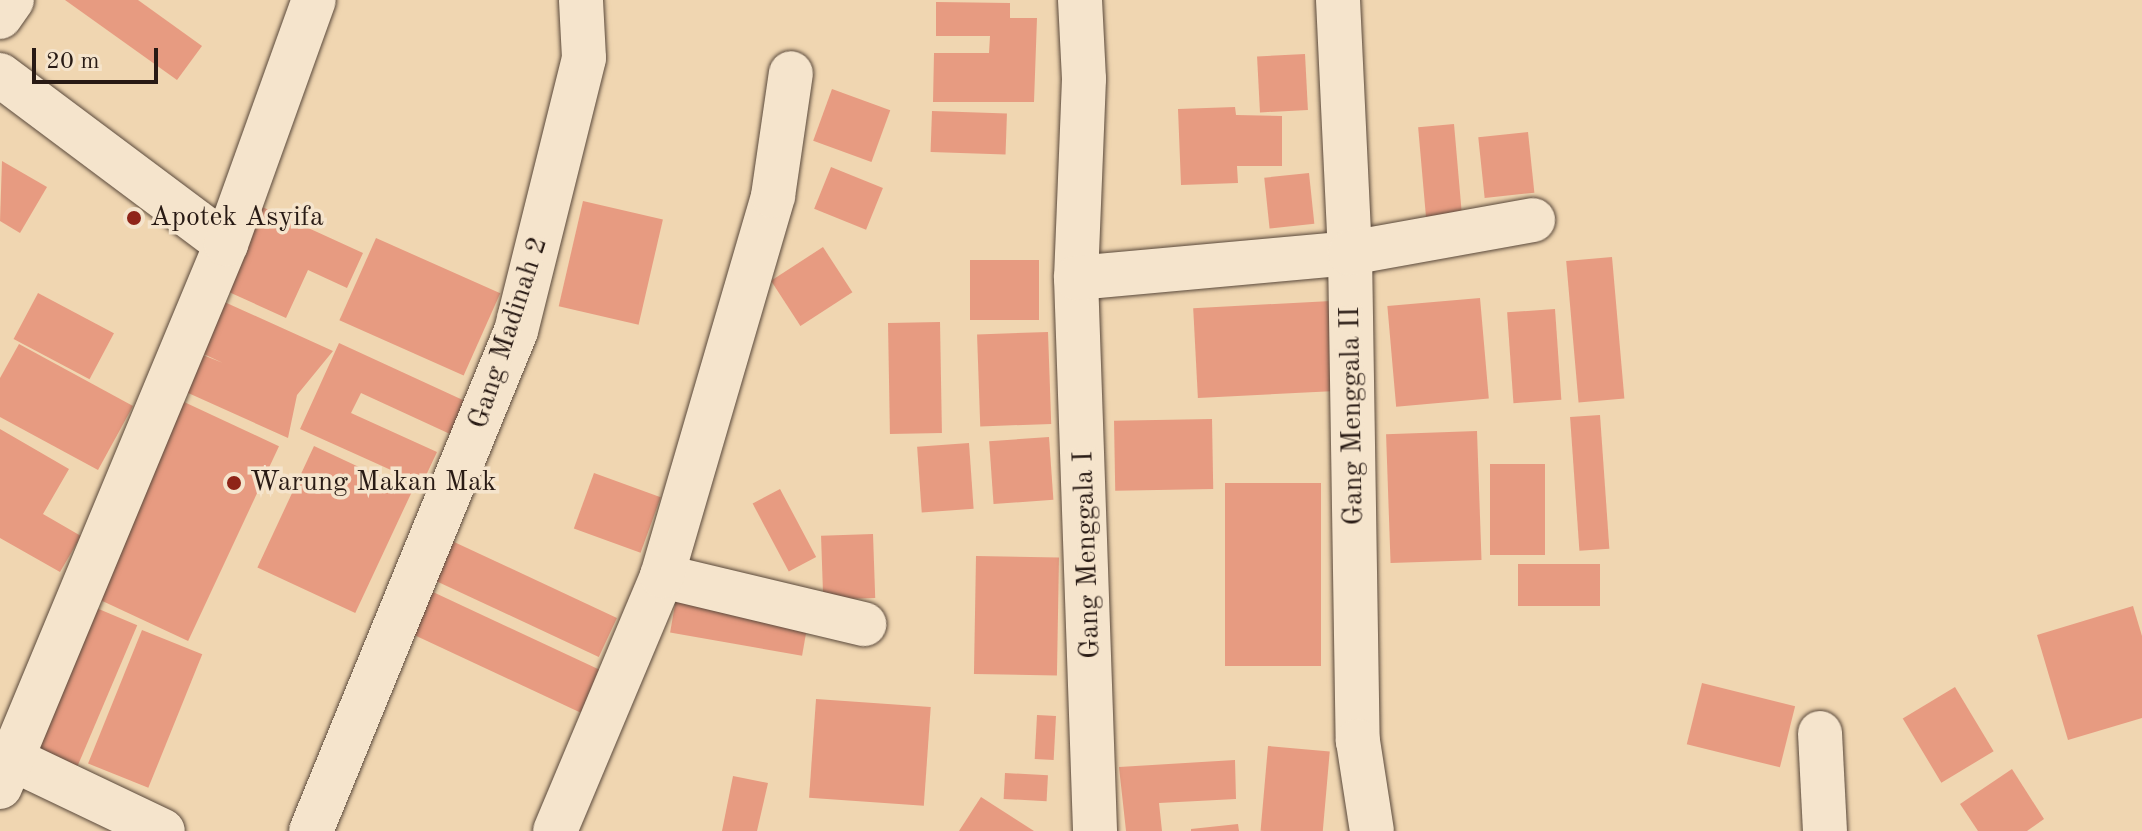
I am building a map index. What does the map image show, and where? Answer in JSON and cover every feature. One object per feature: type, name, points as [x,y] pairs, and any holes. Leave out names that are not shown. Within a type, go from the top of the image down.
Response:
[{"type":"street","points":[[0,17],[12,0]]},
{"type":"street","points":[[163,831],[6,773],[226,244],[314,0]]},
{"type":"street","name":"Gang Madinah 2","points":[[311,831],[516,331],[584,58],[581,0]]},
{"type":"street","name":"Gang Menggala I","points":[[1080,0],[1084,79],[1076,278],[1095,831]]},
{"type":"street","name":"Gang Menggala II","points":[[1338,0],[1350,253],[1358,741],[1372,831]]},
{"type":"street","points":[[555,831],[662,576],[773,196],[791,73]]},
{"type":"street","points":[[0,75],[226,244]]},
{"type":"street","points":[[1076,278],[1350,253],[1533,220]]},
{"type":"street","points":[[662,576],[864,624]]},
{"type":"street","points":[[1820,733],[1825,831]]},
{"type":"building","points":[[65,0],[138,0],[202,46],[177,80]]},
{"type":"building","points":[[936,2],[1010,3],[1010,18],[1037,18],[1034,102],[933,102],[934,53],[989,53],[990,36],[936,36]]},
{"type":"building","points":[[1305,54],[1308,110],[1260,112],[1257,57]]},
{"type":"building","points":[[832,89],[890,110],[871,162],[813,141]]},
{"type":"building","points":[[1235,107],[1236,115],[1282,116],[1282,166],[1237,166],[1238,183],[1181,185],[1178,109]]},
{"type":"building","points":[[932,111],[1007,114],[1006,155],[931,152]]},
{"type":"building","points":[[1454,124],[1462,215],[1426,218],[1418,127]]},
{"type":"building","points":[[1528,132],[1534,193],[1485,198],[1478,137]]},
{"type":"building","points":[[2,161],[47,187],[20,233],[0,221]]},
{"type":"building","points":[[831,167],[883,188],[866,230],[814,209]]},
{"type":"building","points":[[1309,173],[1314,224],[1270,228],[1264,178]]},
{"type":"building","points":[[583,201],[663,219],[639,325],[559,306]]},
{"type":"building","points":[[258,205],[363,253],[347,288],[308,270],[286,318],[220,288]]},
{"type":"building","points":[[376,238],[500,293],[464,376],[339,320]]},
{"type":"building","points":[[823,247],[852,292],[800,326],[771,281]]},
{"type":"building","points":[[1612,257],[1624,398],[1579,402],[1566,261]]},
{"type":"building","points":[[970,260],[1039,260],[1039,320],[970,320]]},
{"type":"building","points":[[38,293],[114,333],[90,379],[14,339]]},
{"type":"building","points":[[1480,298],[1489,399],[1396,407],[1387,306]]},
{"type":"building","points":[[220,300],[333,351],[297,395],[288,438],[186,392],[203,355],[223,363],[197,351]]},
{"type":"building","points":[[1331,301],[1336,391],[1198,398],[1193,308]]},
{"type":"building","points":[[1555,309],[1561,400],[1513,403],[1507,312]]},
{"type":"building","points":[[940,322],[942,433],[890,434],[888,323]]},
{"type":"building","points":[[1048,332],[1051,424],[980,426],[977,334]]},
{"type":"building","points":[[339,343],[465,401],[450,434],[361,393],[351,413],[437,452],[422,484],[300,429]]},
{"type":"building","points":[[19,344],[133,406],[98,470],[0,417],[0,378]]},
{"type":"building","points":[[182,401],[279,446],[188,641],[91,596]]},
{"type":"building","points":[[1600,415],[1609,549],[1579,551],[1570,417]]},
{"type":"building","points":[[1212,419],[1213,489],[1115,491],[1114,421]]},
{"type":"building","points":[[0,429],[69,469],[43,514],[81,536],[60,572],[0,538]]},
{"type":"building","points":[[1477,431],[1482,560],[1391,563],[1386,434]]},
{"type":"building","points":[[1049,437],[1053,500],[994,504],[989,441]]},
{"type":"building","points":[[969,443],[974,509],[922,512],[917,447]]},
{"type":"building","points":[[314,446],[412,492],[355,613],[257,567]]},
{"type":"building","points":[[1490,464],[1545,464],[1545,555],[1490,555]]},
{"type":"building","points":[[594,473],[661,497],[641,553],[574,528]]},
{"type":"building","points":[[1225,483],[1321,483],[1321,666],[1225,666]]},
{"type":"building","points":[[780,489],[816,557],[789,572],[753,504]]},
{"type":"building","points":[[873,534],[875,598],[823,600],[821,536]]},
{"type":"building","points":[[452,541],[617,618],[599,657],[434,580]]},
{"type":"building","points":[[976,556],[1059,557],[1057,675],[974,674]]},
{"type":"building","points":[[1518,564],[1600,564],[1600,606],[1518,606]]},
{"type":"building","points":[[433,592],[601,670],[581,713],[413,635]]},
{"type":"building","points":[[676,599],[808,622],[802,656],[670,632]]},
{"type":"building","points":[[2133,606],[2142,636],[2142,718],[2068,740],[2037,635]]},
{"type":"building","points":[[94,607],[137,625],[73,777],[30,759]]},
{"type":"building","points":[[142,630],[202,654],[148,788],[88,764]]},
{"type":"building","points":[[1702,683],[1795,706],[1780,767],[1687,744]]},
{"type":"building","points":[[1955,687],[1994,751],[1941,783],[1903,718]]},
{"type":"building","points":[[816,699],[931,707],[924,806],[809,798]]},
{"type":"building","points":[[1037,715],[1056,716],[1054,760],[1035,759]]},
{"type":"building","points":[[1268,746],[1330,751],[1323,831],[1261,831]]},
{"type":"building","points":[[1235,760],[1236,799],[1159,803],[1162,831],[1126,831],[1119,767]]},
{"type":"building","points":[[2012,769],[2044,819],[2027,831],[1978,831],[1960,804]]},
{"type":"building","points":[[1005,773],[1048,775],[1047,801],[1004,799]]},
{"type":"building","points":[[733,776],[768,783],[757,831],[722,831]]},
{"type":"building","points":[[981,797],[1034,831],[959,831]]},
{"type":"building","points":[[1238,824],[1239,831],[1191,831],[1191,829]]},
{"type":"place","name":"Apotek Asyifa","points":[[134,218]]},
{"type":"place","name":"Warung Makan Mak","points":[[234,483]]}]
